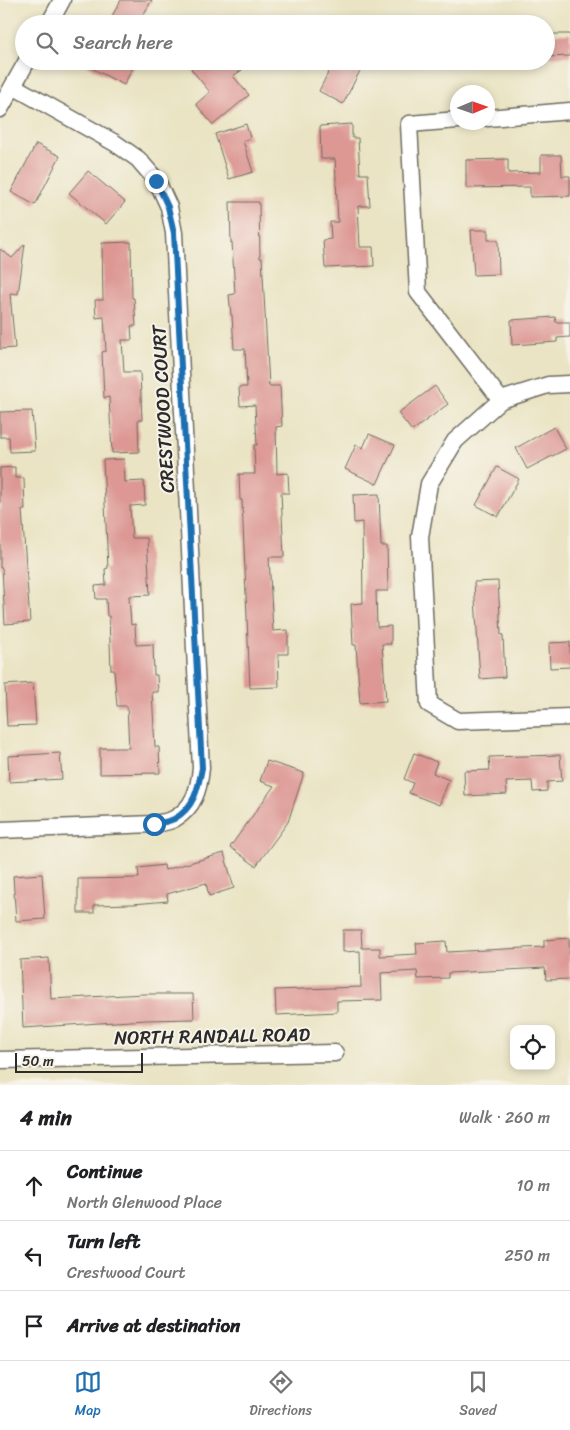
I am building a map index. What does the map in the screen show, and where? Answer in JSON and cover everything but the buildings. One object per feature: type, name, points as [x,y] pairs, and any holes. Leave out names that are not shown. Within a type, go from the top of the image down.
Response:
[{"type":"street","points":[[54,15],[62,0]]},
{"type":"street","points":[[0,109],[22,70]]},
{"type":"street","name":"CRESTWOOD COURT","points":[[0,830],[154,824],[173,819],[186,808],[198,791],[202,768],[174,233],[168,207],[156,181],[138,159],[115,143],[13,86]]},
{"type":"street","points":[[495,117],[570,111]]},
{"type":"street","points":[[450,121],[409,124],[418,292],[502,400]]},
{"type":"street","points":[[570,384],[548,385],[502,400],[455,441],[429,484],[420,536],[429,704],[458,721],[570,717]]},
{"type":"street","name":"NORTH RANDALL ROAD","points":[[0,1060],[335,1053]]},
{"type":"route","points":[[154,824],[173,819],[190,804],[198,791],[202,768],[174,233],[168,207],[156,181]]}]
